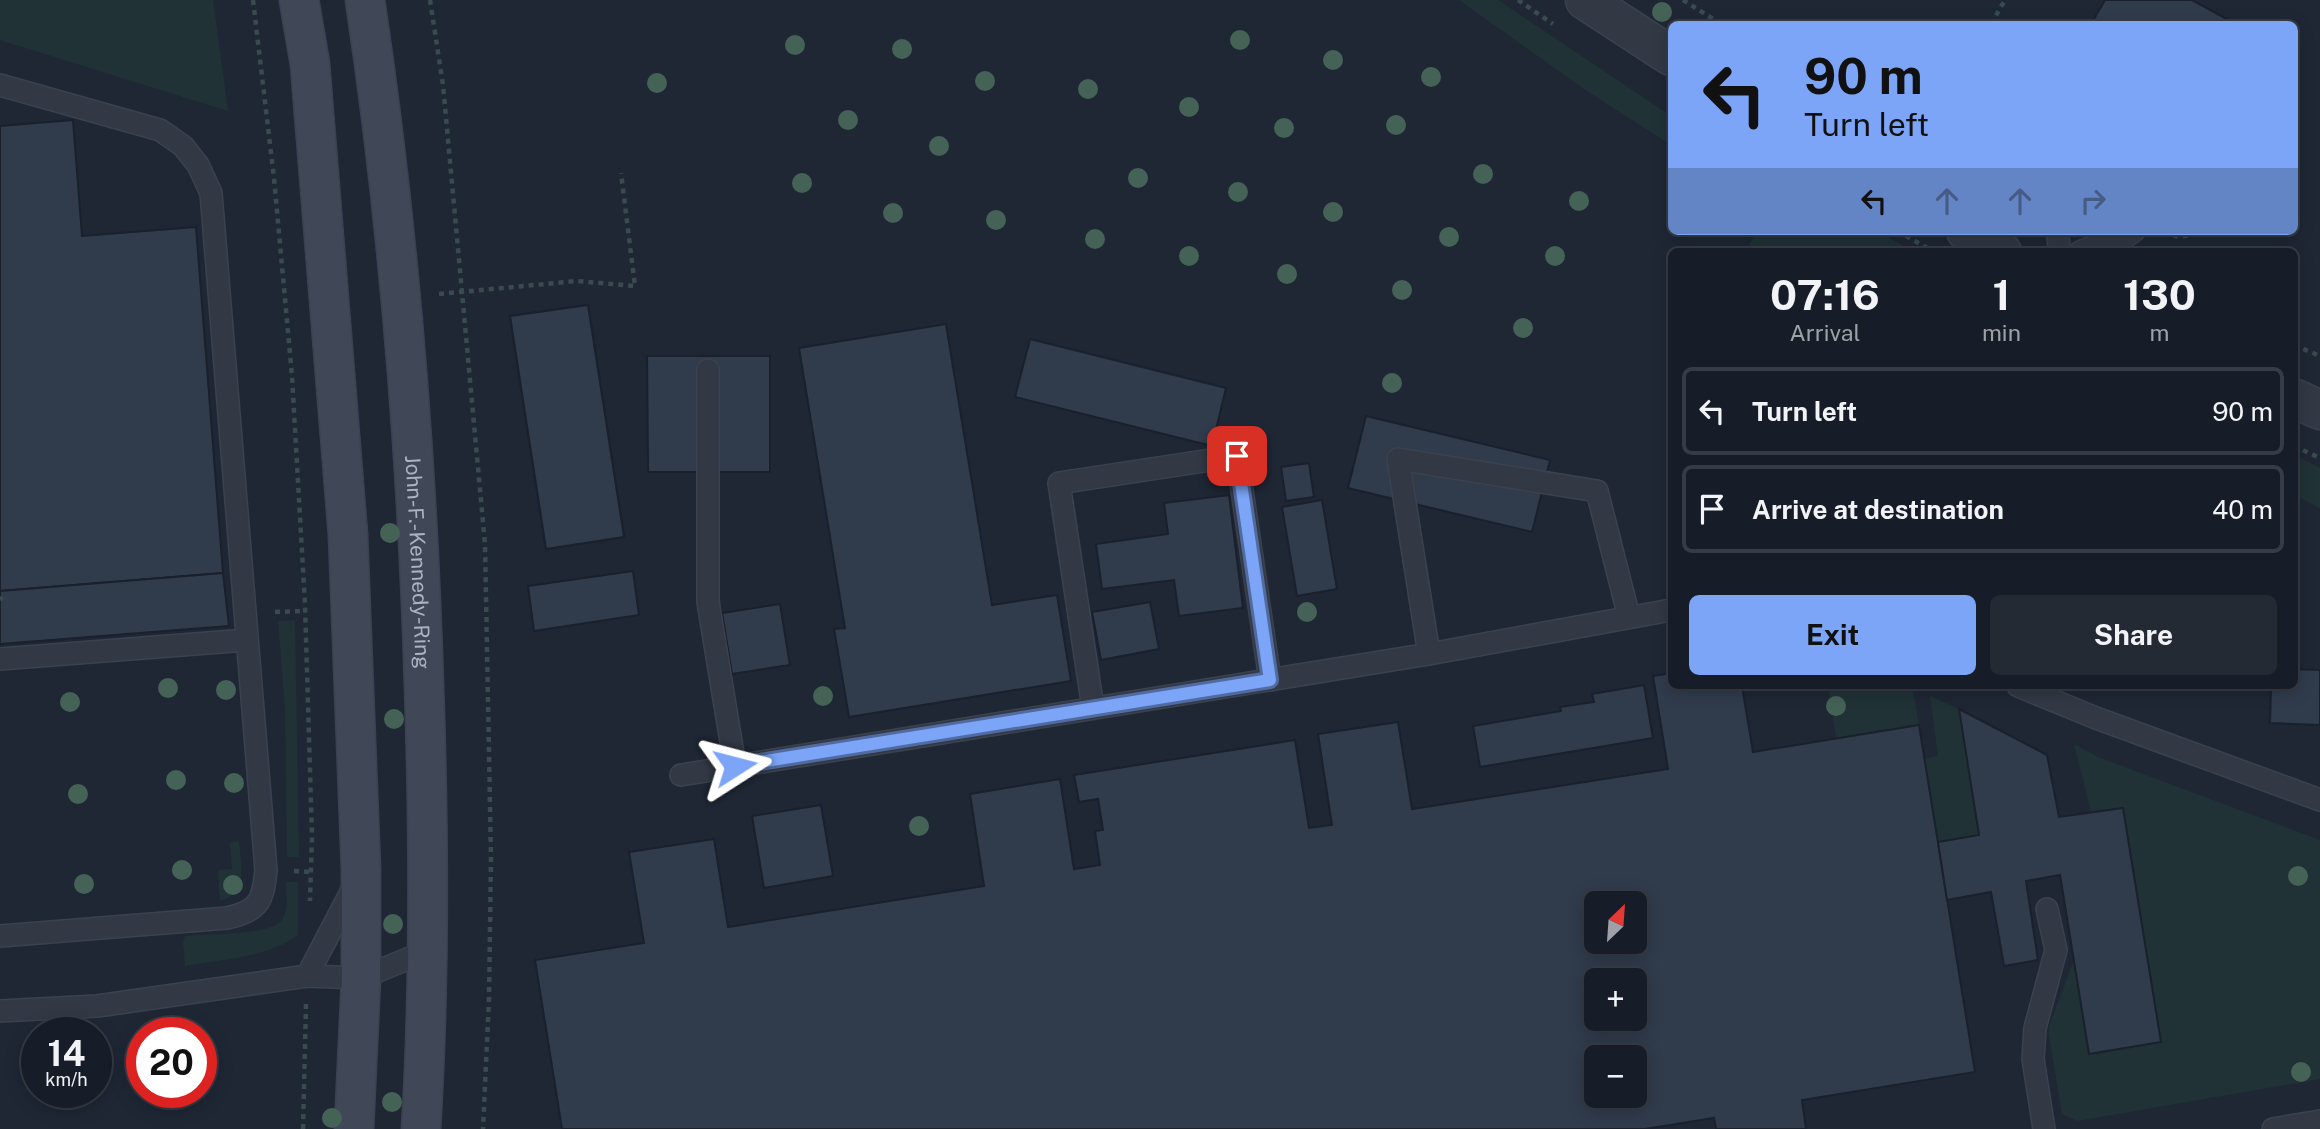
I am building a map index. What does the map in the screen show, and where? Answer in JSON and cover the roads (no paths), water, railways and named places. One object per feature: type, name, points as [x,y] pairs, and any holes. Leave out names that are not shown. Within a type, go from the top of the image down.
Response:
[{"type":"main road","points":[[299,0],[310,64],[348,535],[361,870],[361,978],[355,1129]]},
{"type":"main road","name":"John-F.-Kennedy-Ring","points":[[365,0],[401,301],[421,582],[427,775],[427,951],[421,1129]]},
{"type":"street","points":[[1585,0],[1668,54]]},
{"type":"street","points":[[1973,235],[1996,248]]},
{"type":"street","points":[[2298,400],[2320,410]]},
{"type":"lane","points":[[0,85],[160,130],[183,146],[198,165],[211,193],[266,870],[264,890],[258,905],[244,914],[227,918],[0,936]]},
{"type":"lane","points":[[2088,248],[2095,244],[2112,242],[2126,235]]},
{"type":"lane","points":[[708,370],[708,602],[735,766]]},
{"type":"lane","points":[[1093,708],[1059,483],[1237,456],[1270,680]]},
{"type":"lane","points":[[1429,654],[1398,459],[1597,491],[1629,617]]},
{"type":"lane","points":[[681,775],[1429,654],[1668,610]]},
{"type":"lane","points":[[0,659],[247,640]]},
{"type":"lane","points":[[2025,689],[2096,718],[2320,800]]},
{"type":"lane","points":[[307,976],[339,918],[361,870]]},
{"type":"lane","points":[[2044,1129],[2033,1059],[2035,1028],[2056,950],[2047,909]]},
{"type":"lane","points":[[0,1011],[97,1006],[307,976],[361,978],[427,951]]},
{"type":"lane","points":[[2273,1129],[2320,1122]]}]
